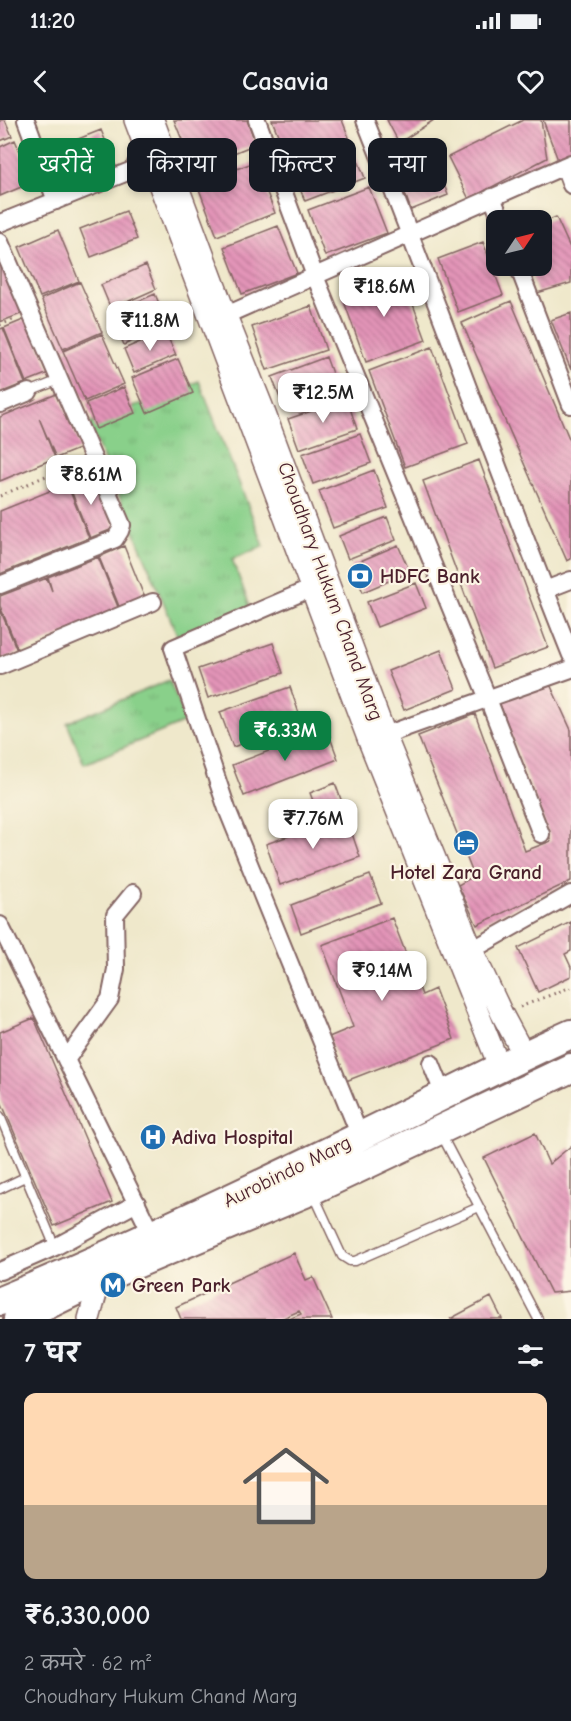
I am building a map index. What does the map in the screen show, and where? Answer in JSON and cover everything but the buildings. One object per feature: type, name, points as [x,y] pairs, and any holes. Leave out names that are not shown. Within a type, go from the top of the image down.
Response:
[{"type":"highway","name":"Aurobindo Marg","points":[[0,1301],[152,1235],[571,1034]]},
{"type":"highway","name":"Aurobindo Marg","points":[[18,1319],[100,1279],[312,1190],[571,1068]]},
{"type":"street","points":[[26,120],[56,201]]},
{"type":"street","name":"Choudhary Hukum Chand Marg","points":[[135,120],[143,138]]},
{"type":"street","name":"Choudhary Hukum Chand Marg","points":[[153,120],[153,138]]},
{"type":"street","points":[[257,120],[315,276],[541,834]]},
{"type":"street","points":[[365,120],[411,234],[571,654]]},
{"type":"street","points":[[218,319],[567,164],[571,185]]},
{"type":"street","points":[[0,224],[127,172]]},
{"type":"street","name":"Choudhary Hukum Chand Marg","points":[[167,192],[218,319],[262,406],[385,735],[472,950],[502,1014],[512,1061]]},
{"type":"street","points":[[492,197],[497,210]]},
{"type":"street","points":[[0,242],[122,525],[115,539],[0,585]]},
{"type":"street","points":[[522,276],[571,405]]},
{"type":"street","name":"Choudhary Hukum Chand Marg","points":[[218,319],[246,412],[369,741],[512,1061]]},
{"type":"street","points":[[0,404],[29,392]]},
{"type":"street","points":[[545,590],[571,580]]},
{"type":"street","points":[[312,588],[173,648],[227,809],[360,1136]]},
{"type":"street","points":[[0,666],[153,602]]},
{"type":"street","points":[[385,735],[571,669]]},
{"type":"street","points":[[66,1060],[110,999],[116,969],[115,915],[133,892]]},
{"type":"street","points":[[472,950],[571,894]]},
{"type":"street","points":[[0,925],[152,1235]]},
{"type":"street","points":[[431,1063],[444,1095]]},
{"type":"street","points":[[0,1271],[55,1247],[137,1203]]},
{"type":"street","points":[[89,1319],[100,1279]]},
{"type":"lane","points":[[29,392],[59,380]]},
{"type":"lane","points":[[0,1116],[55,1247]]},
{"type":"lane","points":[[439,1129],[538,1319]]},
{"type":"lane","points":[[0,1189],[26,1177]]},
{"type":"lane","points":[[312,1190],[342,1256],[350,1261],[355,1261],[479,1207]]},
{"type":"path","points":[[0,496],[92,457]]},
{"type":"path","points":[[502,1014],[571,987]]},
{"type":"green space","points":[[199,381],[264,546],[232,559],[252,612],[178,637],[89,424]]},
{"type":"green space","points":[[169,680],[187,721],[84,764],[67,723]]},
{"type":"place","name":"HDFC Bank","points":[[360,576]]},
{"type":"place","name":"Hotel Zara Grand","points":[[466,843]]},
{"type":"place","name":"Adiva Hospital","points":[[153,1137]]},
{"type":"place","name":"Green Park","points":[[113,1285]]}]
